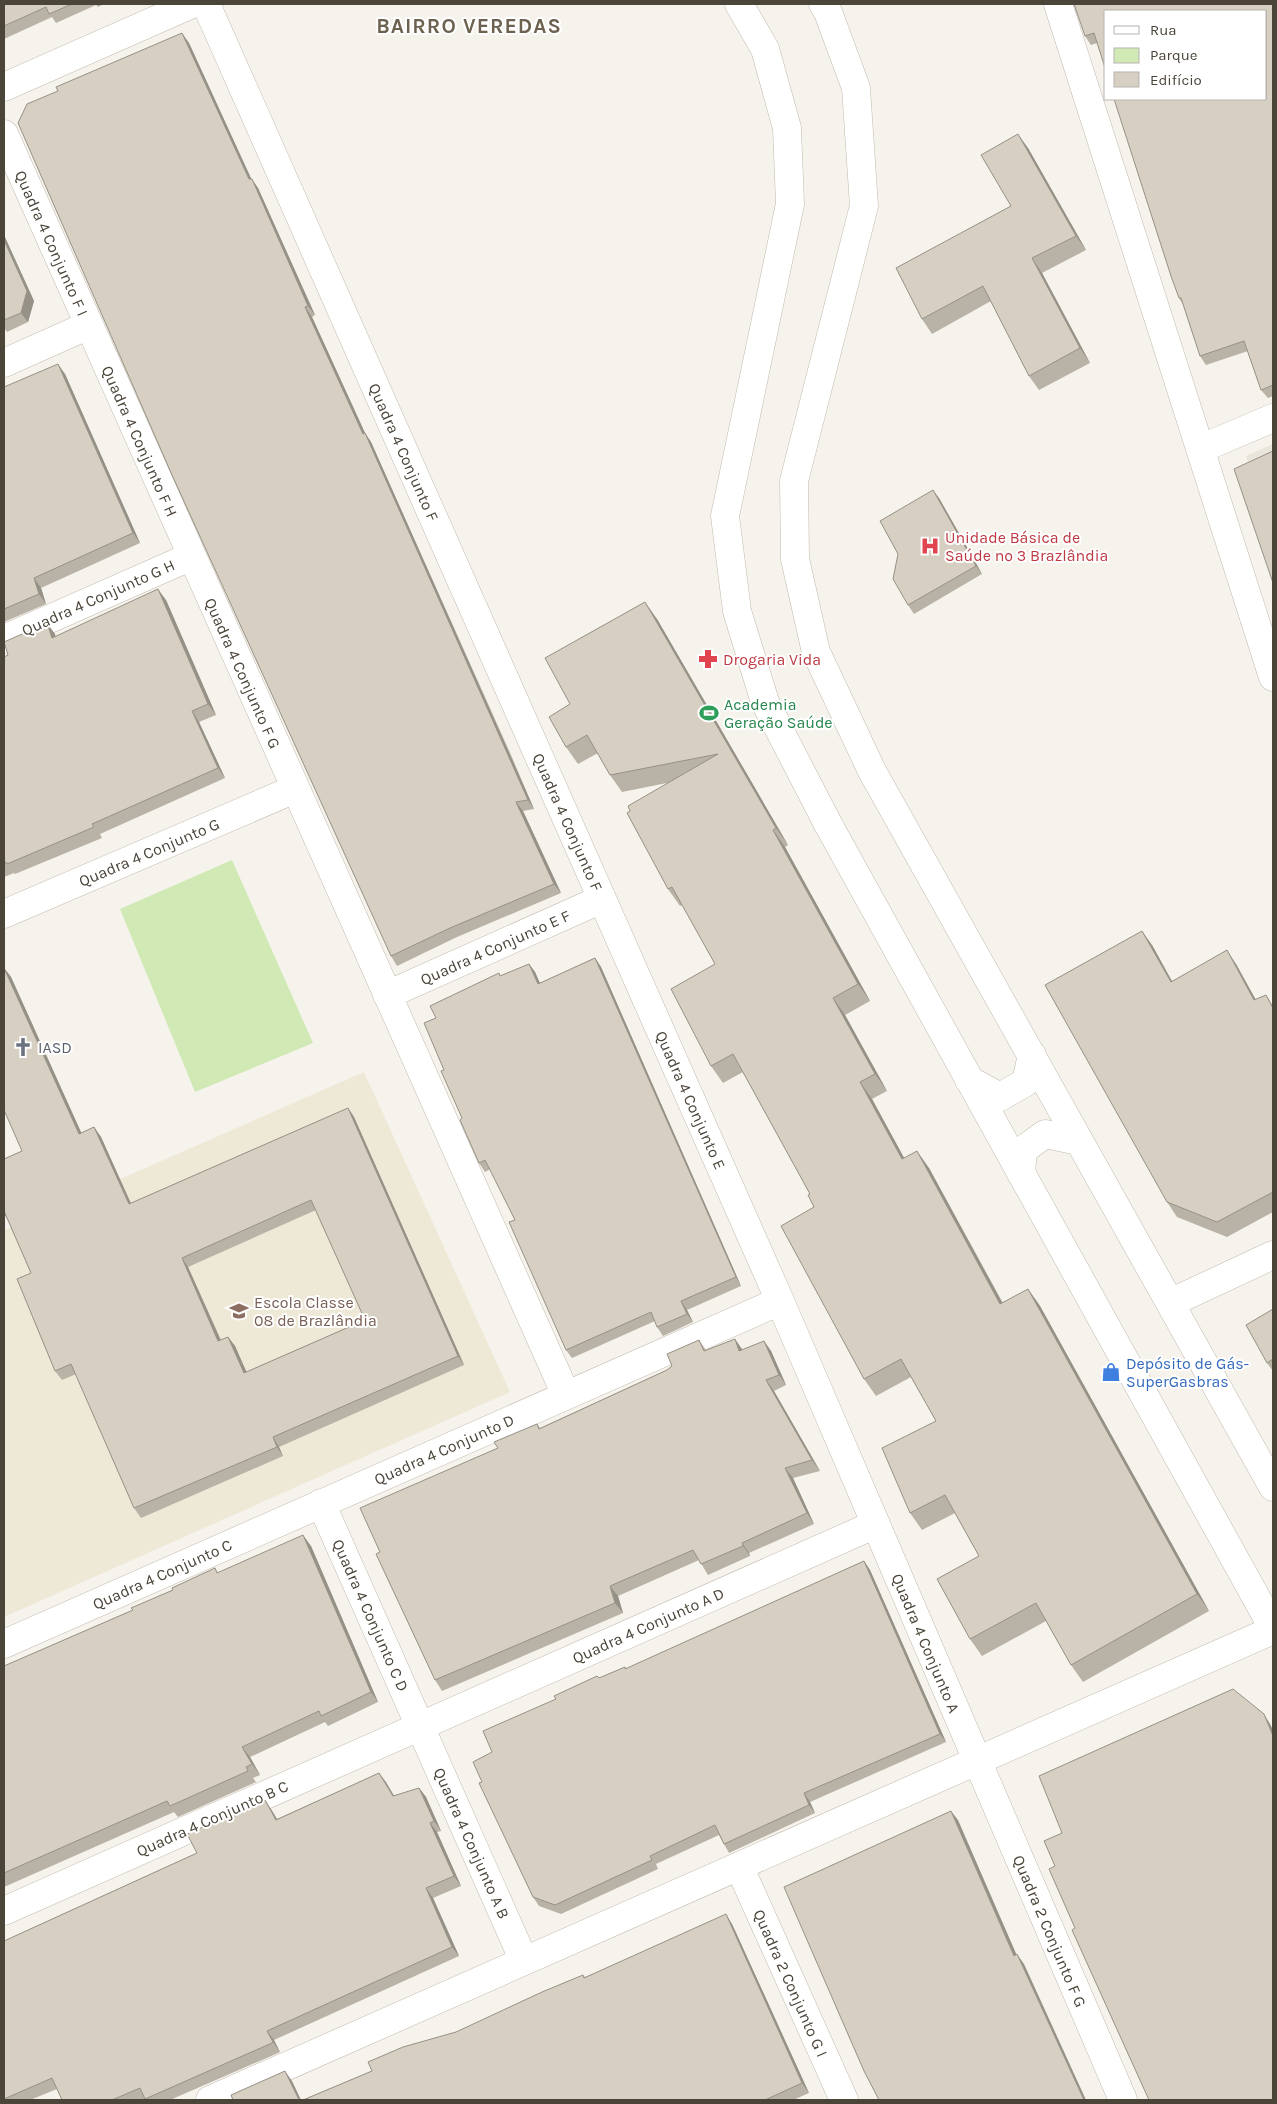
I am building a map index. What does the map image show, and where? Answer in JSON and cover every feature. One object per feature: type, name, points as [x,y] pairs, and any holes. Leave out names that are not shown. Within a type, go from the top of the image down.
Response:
[{"type":"street","points":[[4,87],[192,4]]},
{"type":"street","name":"Quadra 4 Conjunto F","points":[[206,4],[602,899]]},
{"type":"street","points":[[210,2100],[1273,1629],[828,824],[765,702],[737,612],[725,516],[790,204],[787,128],[765,49],[739,4]]},
{"type":"street","points":[[823,4],[828,12],[856,88],[864,206],[794,481],[795,559],[816,652],[872,771],[1273,1487]]},
{"type":"street","points":[[1058,4],[1273,677]]},
{"type":"street","name":"Quadra 4 Conjunto F I","points":[[4,134],[89,325]]},
{"type":"street","points":[[4,363],[89,325]]},
{"type":"street","name":"Quadra 4 Conjunto F H","points":[[89,325],[192,556]]},
{"type":"street","points":[[1200,449],[1273,418]]},
{"type":"street","name":"Quadra 4 Conjunto G H","points":[[4,638],[192,556]]},
{"type":"street","name":"Quadra 4 Conjunto F G","points":[[192,556],[295,789]]},
{"type":"street","points":[[295,789],[566,1395]]},
{"type":"street","name":"Quadra 4 Conjunto G","points":[[4,914],[295,789]]},
{"type":"street","name":"Quadra 4 Conjunto E F","points":[[388,995],[602,899]]},
{"type":"street","name":"Quadra 4 Conjunto E","points":[[602,899],[780,1301]]},
{"type":"street","points":[[969,1080],[1000,1097],[1026,1082],[1032,1055]]},
{"type":"street","points":[[1021,1173],[1023,1150],[1045,1134],[1080,1140]]},
{"type":"street","points":[[1170,1303],[1273,1255]]},
{"type":"street","points":[[780,1301],[876,1524]]},
{"type":"street","name":"Quadra 4 Conjunto D","points":[[321,1503],[780,1301]]},
{"type":"street","name":"Quadra 4 Conjunto C","points":[[4,1644],[321,1503]]},
{"type":"street","name":"Quadra 4 Conjunto C D","points":[[321,1503],[420,1726]]},
{"type":"street","name":"Quadra 4 Conjunto A D","points":[[420,1726],[876,1524]]},
{"type":"street","name":"Quadra 4 Conjunto A","points":[[876,1524],[977,1761]]},
{"type":"street","name":"Quadra 4 Conjunto B C","points":[[4,1911],[420,1726]]},
{"type":"street","name":"Quadra 4 Conjunto A B","points":[[420,1726],[524,1961]]},
{"type":"street","name":"Quadra 2 Conjunto F G","points":[[977,1761],[1123,2100]]},
{"type":"street","name":"Quadra 2 Conjunto G I","points":[[739,1866],[844,2100]]},
{"type":"shaded area","points":[[1273,444],[1273,532],[1246,456]]},
{"type":"shaded area","name":"Escola Classe 08 de Brazlândia","points":[[364,1072],[510,1392],[4,1617],[4,1230]]},
{"type":"green space","points":[[232,860],[313,1043],[195,1092],[120,909]]},
{"type":"building","points":[[4,4],[72,4],[49,14],[46,7],[4,26]]},
{"type":"building","points":[[1074,4],[1273,4],[1273,385],[1261,390],[1244,341],[1200,356],[1181,298],[1179,298],[1171,276],[1114,100],[1267,100],[1267,10],[1104,10],[1104,65],[1094,33],[1085,36]]},
{"type":"building","points":[[182,33],[249,179],[252,179],[308,306],[305,307],[363,434],[365,433],[528,800],[516,802],[554,884],[450,928],[391,956],[172,475],[18,123],[27,104],[58,91],[56,87]]},
{"type":"building","points":[[1018,134],[1076,236],[1032,258],[1080,348],[1029,376],[983,286],[922,319],[896,268],[1011,206],[981,155]]},
{"type":"building","points":[[4,240],[27,291],[21,313],[4,320]]},
{"type":"building","points":[[58,364],[133,533],[34,578],[39,594],[4,609],[4,387]]},
{"type":"building","points":[[1273,451],[1273,583],[1234,469]]},
{"type":"building","name":"Unidade Básica de Saúde nº 3 Brazlândia","points":[[933,490],[976,566],[908,605],[893,579],[898,554],[880,521]]},
{"type":"building","points":[[158,589],[208,704],[192,711],[218,768],[92,824],[94,827],[7,864],[6,862],[4,863],[4,657],[8,655],[4,642],[47,623],[52,638]]},
{"type":"building","points":[[645,602],[776,828],[773,830],[858,984],[833,998],[875,1074],[860,1082],[902,1159],[917,1151],[1000,1304],[1028,1289],[1197,1594],[1071,1665],[1036,1603],[970,1639],[937,1579],[979,1556],[945,1495],[910,1513],[882,1448],[936,1421],[901,1359],[864,1379],[781,1226],[814,1207],[808,1195],[810,1194],[733,1054],[711,1066],[671,989],[715,964],[672,887],[668,889],[627,813],[630,811],[628,806],[718,754],[610,775],[587,735],[566,747],[549,717],[570,704],[545,658]]},
{"type":"building","points":[[1142,931],[1171,982],[1227,950],[1254,1000],[1266,995],[1273,1008],[1273,1192],[1217,1222],[1167,1202],[1045,985]]},
{"type":"building","points":[[595,958],[736,1277],[681,1301],[687,1314],[657,1327],[651,1312],[566,1350],[509,1222],[515,1220],[485,1160],[479,1163],[460,1120],[462,1118],[441,1071],[444,1070],[424,1023],[436,1018],[430,1006],[499,973],[500,976],[529,964],[538,984]]},
{"type":"building","points":[[4,968],[79,1134],[94,1127],[129,1204],[348,1108],[458,1356],[273,1437],[277,1447],[134,1508],[71,1364],[55,1371],[17,1279],[31,1273],[4,1211],[4,1159],[22,1151],[4,1110]],"holes":[[[311,1200],[365,1320],[244,1373],[228,1337],[218,1341],[182,1258]]]},
{"type":"building","points":[[1273,1309],[1273,1359],[1267,1363],[1246,1325]]},
{"type":"building","points":[[735,1339],[739,1351],[764,1341],[779,1375],[766,1380],[812,1460],[785,1468],[807,1513],[742,1543],[743,1546],[701,1564],[693,1550],[610,1586],[615,1603],[435,1680],[376,1554],[380,1552],[360,1508],[498,1448],[494,1442],[537,1424],[539,1429],[667,1370],[672,1366],[667,1354],[699,1340],[704,1351]]},
{"type":"building","points":[[303,1535],[371,1692],[321,1716],[319,1711],[242,1747],[252,1764],[246,1767],[248,1771],[170,1806],[167,1801],[4,1873],[4,1666],[133,1610],[131,1608],[173,1590],[172,1588],[215,1568],[217,1573]]},
{"type":"building","points":[[864,1561],[940,1734],[804,1793],[809,1805],[724,1844],[715,1825],[650,1856],[652,1860],[555,1905],[533,1897],[479,1783],[482,1782],[473,1762],[492,1752],[483,1731],[556,1699],[554,1696],[597,1676],[599,1678],[625,1667],[625,1669]]},
{"type":"building","points":[[1233,1689],[1264,1714],[1273,1736],[1273,2100],[1149,2100],[1072,1930],[1075,1928],[1049,1869],[1055,1866],[1044,1841],[1062,1833],[1039,1776]]},
{"type":"building","points":[[379,1773],[393,1796],[419,1788],[434,1821],[430,1823],[454,1876],[426,1888],[452,1947],[267,2031],[272,2043],[145,2099],[140,2088],[112,2100],[62,2100],[52,2078],[4,2099],[4,1941],[197,1853],[187,1834],[265,1800],[276,1820]]},
{"type":"building","points":[[951,1811],[1014,1956],[1017,1954],[1084,2100],[879,2100],[864,2071],[784,1887]]},
{"type":"building","points":[[726,1914],[802,2083],[765,2100],[303,2100],[372,2071],[368,2062],[403,2047],[456,2032],[542,1992],[583,1975],[584,1978]]},
{"type":"building","points":[[285,2071],[299,2100],[233,2100],[231,2095]]},
{"type":"place","name":"Unidade Básica de Saúde nº 3 Brazlândia","points":[[930,546]]},
{"type":"place","name":"Drogaria Vida","points":[[708,659]]},
{"type":"place","name":"Academia Geração Saúde","points":[[709,713]]},
{"type":"place","name":"IASD","points":[[23,1047]]},
{"type":"place","name":"Escola Classe 08 de Brazlândia","points":[[239,1311]]},
{"type":"place","name":"Depósito de Gás- SuperGasbras","points":[[1111,1372]]},
{"type":"district","name":"BAIRRO VEREDAS","points":[[469,26]]}]
